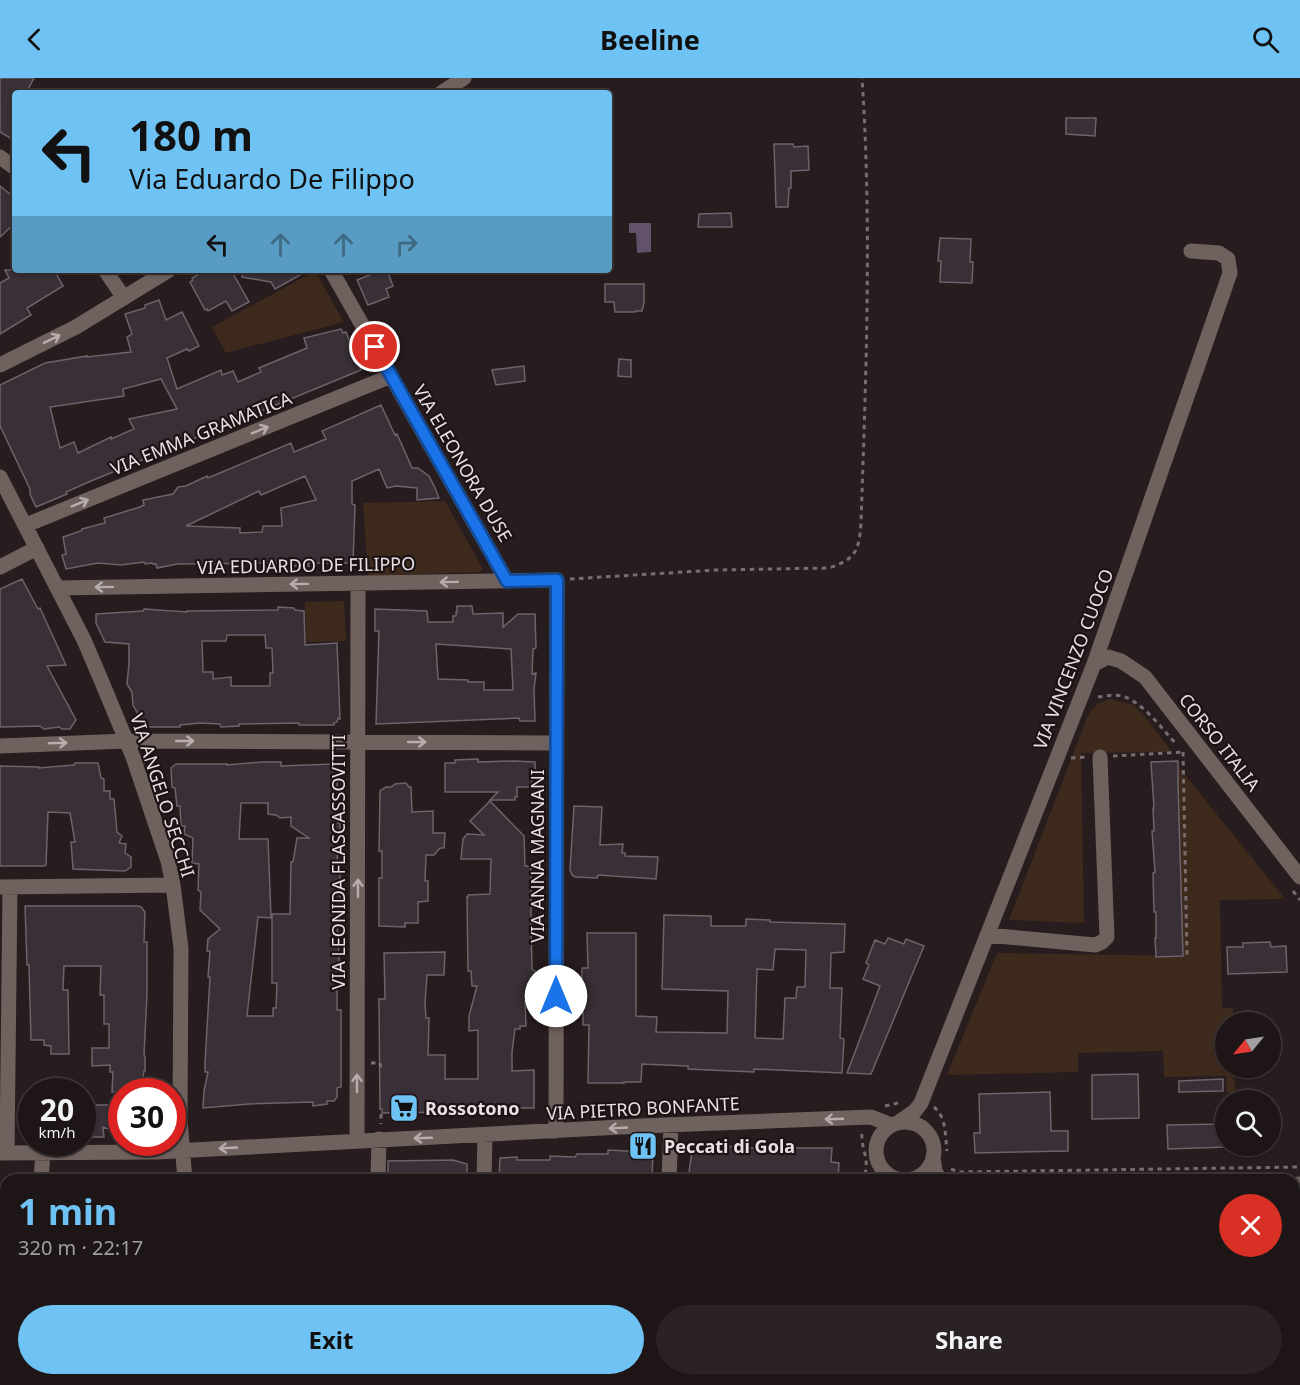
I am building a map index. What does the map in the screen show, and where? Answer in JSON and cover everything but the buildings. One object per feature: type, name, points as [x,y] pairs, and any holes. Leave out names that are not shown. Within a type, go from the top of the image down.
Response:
[{"type":"street","points":[[446,90],[464,78]]},
{"type":"street","name":"VIA VINCENZO CUOCO","points":[[895,1124],[915,1111],[920,1103],[987,936],[1094,664],[1230,273],[1228,259],[1219,253],[1191,250]]},
{"type":"street","points":[[107,273],[124,298]]},
{"type":"street","points":[[0,365],[76,327],[164,273]]},
{"type":"street","name":"VIA ELEONORA DUSE","points":[[333,273],[507,581]]},
{"type":"street","name":"VIA EMMA GRAMATICA","points":[[26,525],[391,376]]},
{"type":"street","name":"VIA ANGELO SECCHI","points":[[0,477],[84,640],[127,741],[164,851],[173,885],[181,948],[180,1078]]},
{"type":"street","points":[[0,567],[37,548]]},
{"type":"street","name":"VIA EDUARDO DE FILIPPO","points":[[57,588],[557,580]]},
{"type":"street","name":"VIA ANNA MAGNANI","points":[[556,1131],[557,580]]},
{"type":"street","name":"VIA LEONIDA FLASCASSOVITTI","points":[[357,1141],[358,584]]},
{"type":"street","name":"CORSO ITALIA","points":[[1094,664],[1108,657],[1121,661],[1145,677],[1300,878]]},
{"type":"street","points":[[0,746],[127,741],[556,743]]},
{"type":"street","points":[[987,936],[1095,945],[1107,937],[1100,757]]},
{"type":"street","points":[[3,1153],[5,887],[173,885]]},
{"type":"street","name":"VIA VINCENZO CUOCO","points":[[920,1103],[925,1130]]},
{"type":"street","name":"VIA PIETRO BONFANTE","points":[[186,1151],[671,1125],[871,1118],[895,1124]]},
{"type":"street","points":[[884,1174],[876,1156],[876,1147],[883,1131],[895,1124],[909,1122],[925,1130],[940,1157]]},
{"type":"street","points":[[669,1174],[671,1125]]},
{"type":"street","points":[[484,1174],[485,1135]]},
{"type":"street","points":[[378,1174],[379,1139]]},
{"type":"street","name":"VIA PIETRO BONFANTE","points":[[3,1153],[18,1153]]},
{"type":"street","points":[[41,1174],[43,1156]]},
{"type":"street","name":"VIA ANGELO SECCHI","points":[[183,1156],[185,1174]]},
{"type":"street","points":[[940,1157],[935,1171],[944,1174]]},
{"type":"street","points":[[921,1174],[940,1157]]},
{"type":"path","points":[[557,580],[716,570],[829,568],[844,563],[853,556],[859,542],[861,524],[866,346],[868,199],[862,78]]},
{"type":"path","points":[[1092,701],[1111,695],[1132,701],[1148,713],[1183,752],[1186,955]]},
{"type":"path","points":[[1056,758],[1183,752]]},
{"type":"path","points":[[368,1063],[380,1063],[381,1070]]},
{"type":"path","points":[[884,1106],[897,1102],[920,1103],[937,1109],[945,1125],[940,1157]]},
{"type":"path","points":[[862,1134],[866,1159],[865,1174]]},
{"type":"path","points":[[944,1174],[1300,1167]]},
{"type":"shaded area","points":[[629,223],[651,223],[651,252],[637,253],[636,233],[629,233]]},
{"type":"shaded area","points":[[311,273],[316,273],[344,322],[226,353],[212,327]]},
{"type":"shaded area","points":[[445,501],[483,569],[480,572],[368,576],[363,503]]},
{"type":"shaded area","points":[[344,601],[346,641],[306,642],[305,602]]},
{"type":"shaded area","points":[[1110,699],[1133,705],[1147,719],[1172,752],[1081,753],[1084,923],[1009,920],[1087,718],[1096,706]]},
{"type":"shaded area","points":[[1178,766],[1285,899],[1220,900],[1222,1008],[1233,1008],[1233,1012],[1215,1012],[1215,1076],[1164,1077],[1163,1051],[1078,1053],[1078,1072],[947,1075],[997,953],[1183,956]]},
{"type":"shaded area","points":[[1226,1078],[1234,1078],[1235,1090],[1227,1090]]},
{"type":"place","name":"Rossotono","points":[[404,1108]]},
{"type":"place","name":"Peccati di Gola","points":[[643,1146]]},
{"type":"route","points":[[375,347],[507,581],[557,580],[556,996]]}]
